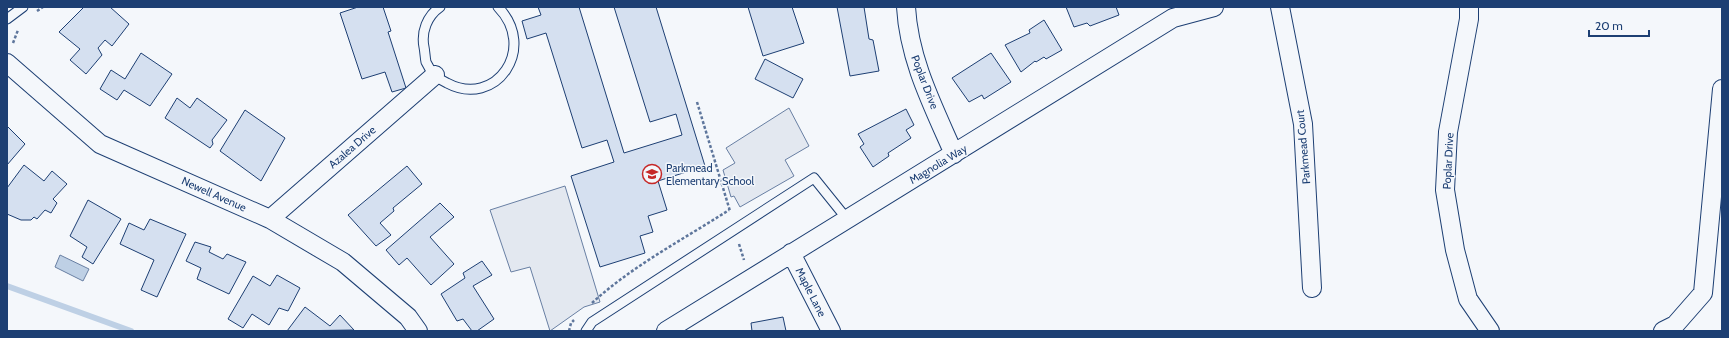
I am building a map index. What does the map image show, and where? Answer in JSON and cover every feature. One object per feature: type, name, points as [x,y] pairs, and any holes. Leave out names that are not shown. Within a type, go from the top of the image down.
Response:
[{"type":"street","name":"Poplar Drive","points":[[906,7],[907,29],[918,72],[954,154]]},
{"type":"street","name":"Magnolia Way","points":[[666,331],[1173,18],[1214,7]]},
{"type":"street","name":"Parkmead Court","points":[[1280,7],[1303,124],[1312,288]]},
{"type":"street","name":"Poplar Drive","points":[[1469,7],[1469,19],[1448,132],[1445,190],[1456,250],[1468,299],[1490,331]]},
{"type":"street","name":"Newell Avenue","points":[[7,63],[100,144],[270,219],[343,262],[408,317],[418,331]]},
{"type":"street","name":"Azalea Drive","points":[[270,219],[435,75]]},
{"type":"street","points":[[1663,331],[1676,325],[1703,293],[1722,89]]},
{"type":"street","name":"Maple Lane","points":[[791,253],[831,331]]},
{"type":"lane","points":[[7,19],[22,7]]},
{"type":"lane","points":[[440,7],[426,23],[422,39],[427,63],[435,75],[454,87],[468,90],[482,87],[496,81],[506,70],[513,58],[515,43],[513,28],[506,15],[498,7]]},
{"type":"lane","points":[[586,331],[592,322],[814,178],[847,219]]},
{"type":"path","points":[[697,102],[745,263]]},
{"type":"path","points":[[588,307],[604,292],[729,210]]},
{"type":"path","points":[[569,331],[571,323],[577,317]]},
{"type":"shaded area","points":[[789,108],[809,146],[785,160],[794,176],[740,207],[734,196],[731,197],[723,170],[735,163],[726,148]]},
{"type":"shaded area","points":[[565,186],[600,302],[584,307],[550,331],[530,267],[511,272],[490,210]]},
{"type":"water","points":[[60,255],[89,269],[83,281],[55,267]]},
{"type":"building","points":[[84,7],[110,7],[129,24],[112,46],[105,40],[98,48],[102,55],[86,74],[70,60],[80,49],[59,32]]},
{"type":"building","points":[[358,7],[383,7],[391,31],[388,32],[406,88],[392,92],[385,72],[362,79],[340,13]]},
{"type":"building","points":[[538,7],[579,7],[624,153],[682,135],[676,114],[650,122],[614,7],[656,7],[705,166],[658,181],[667,210],[648,216],[653,232],[640,236],[645,253],[600,267],[571,176],[614,162],[607,140],[582,148],[546,33],[527,39],[522,21],[541,15]]},
{"type":"building","points":[[748,7],[792,7],[804,43],[763,56]]},
{"type":"building","points":[[837,7],[864,7],[869,39],[873,40],[879,71],[850,76]]},
{"type":"building","points":[[1066,7],[1116,7],[1119,15],[1090,26],[1087,23],[1074,27]]},
{"type":"building","points":[[1044,20],[1062,50],[1046,59],[1044,57],[1036,62],[1035,61],[1021,72],[1005,45],[1030,33],[1029,30]]},
{"type":"building","points":[[141,53],[172,74],[150,106],[124,90],[117,100],[100,89],[111,70],[125,79]]},
{"type":"building","points":[[991,53],[1011,82],[984,99],[982,95],[969,102],[952,78]]},
{"type":"building","points":[[765,59],[803,79],[793,98],[755,79]]},
{"type":"building","points":[[177,98],[190,108],[197,98],[227,120],[212,140],[213,144],[210,148],[165,118]]},
{"type":"building","points":[[906,109],[914,125],[906,130],[911,138],[888,153],[889,156],[873,167],[860,147],[864,144],[858,134]]},
{"type":"building","points":[[245,110],[285,138],[261,181],[220,151]]},
{"type":"building","points":[[7,126],[25,144],[7,165]]},
{"type":"building","points":[[24,165],[44,181],[52,171],[67,184],[53,199],[57,203],[51,213],[45,210],[37,219],[34,217],[31,220],[21,220],[7,214],[7,188]]},
{"type":"building","points":[[407,166],[422,184],[393,208],[394,211],[380,223],[391,235],[376,246],[348,215]]},
{"type":"building","points":[[88,200],[121,219],[93,264],[82,257],[87,247],[70,236]]},
{"type":"building","points":[[440,203],[454,217],[430,237],[454,264],[431,285],[407,258],[399,265],[386,250]]},
{"type":"building","points":[[150,219],[186,234],[157,297],[141,290],[154,260],[120,244],[129,223],[144,230]]},
{"type":"building","points":[[195,242],[211,247],[209,252],[223,259],[227,254],[246,262],[229,294],[197,279],[201,268],[186,261]]},
{"type":"building","points":[[482,261],[492,275],[473,286],[494,319],[477,331],[472,331],[463,319],[457,321],[441,294],[465,278],[463,273]]},
{"type":"building","points":[[277,275],[300,288],[288,311],[279,308],[269,325],[252,314],[243,328],[228,319],[253,276],[270,286]]},
{"type":"building","points":[[305,307],[330,326],[340,315],[354,330],[287,331]]},
{"type":"building","points":[[783,317],[786,331],[752,331],[751,323]]},
{"type":"waterway","points":[[7,286],[131,331]]},
{"type":"place","name":"Parkmead Elementary School","points":[[652,174]]}]
